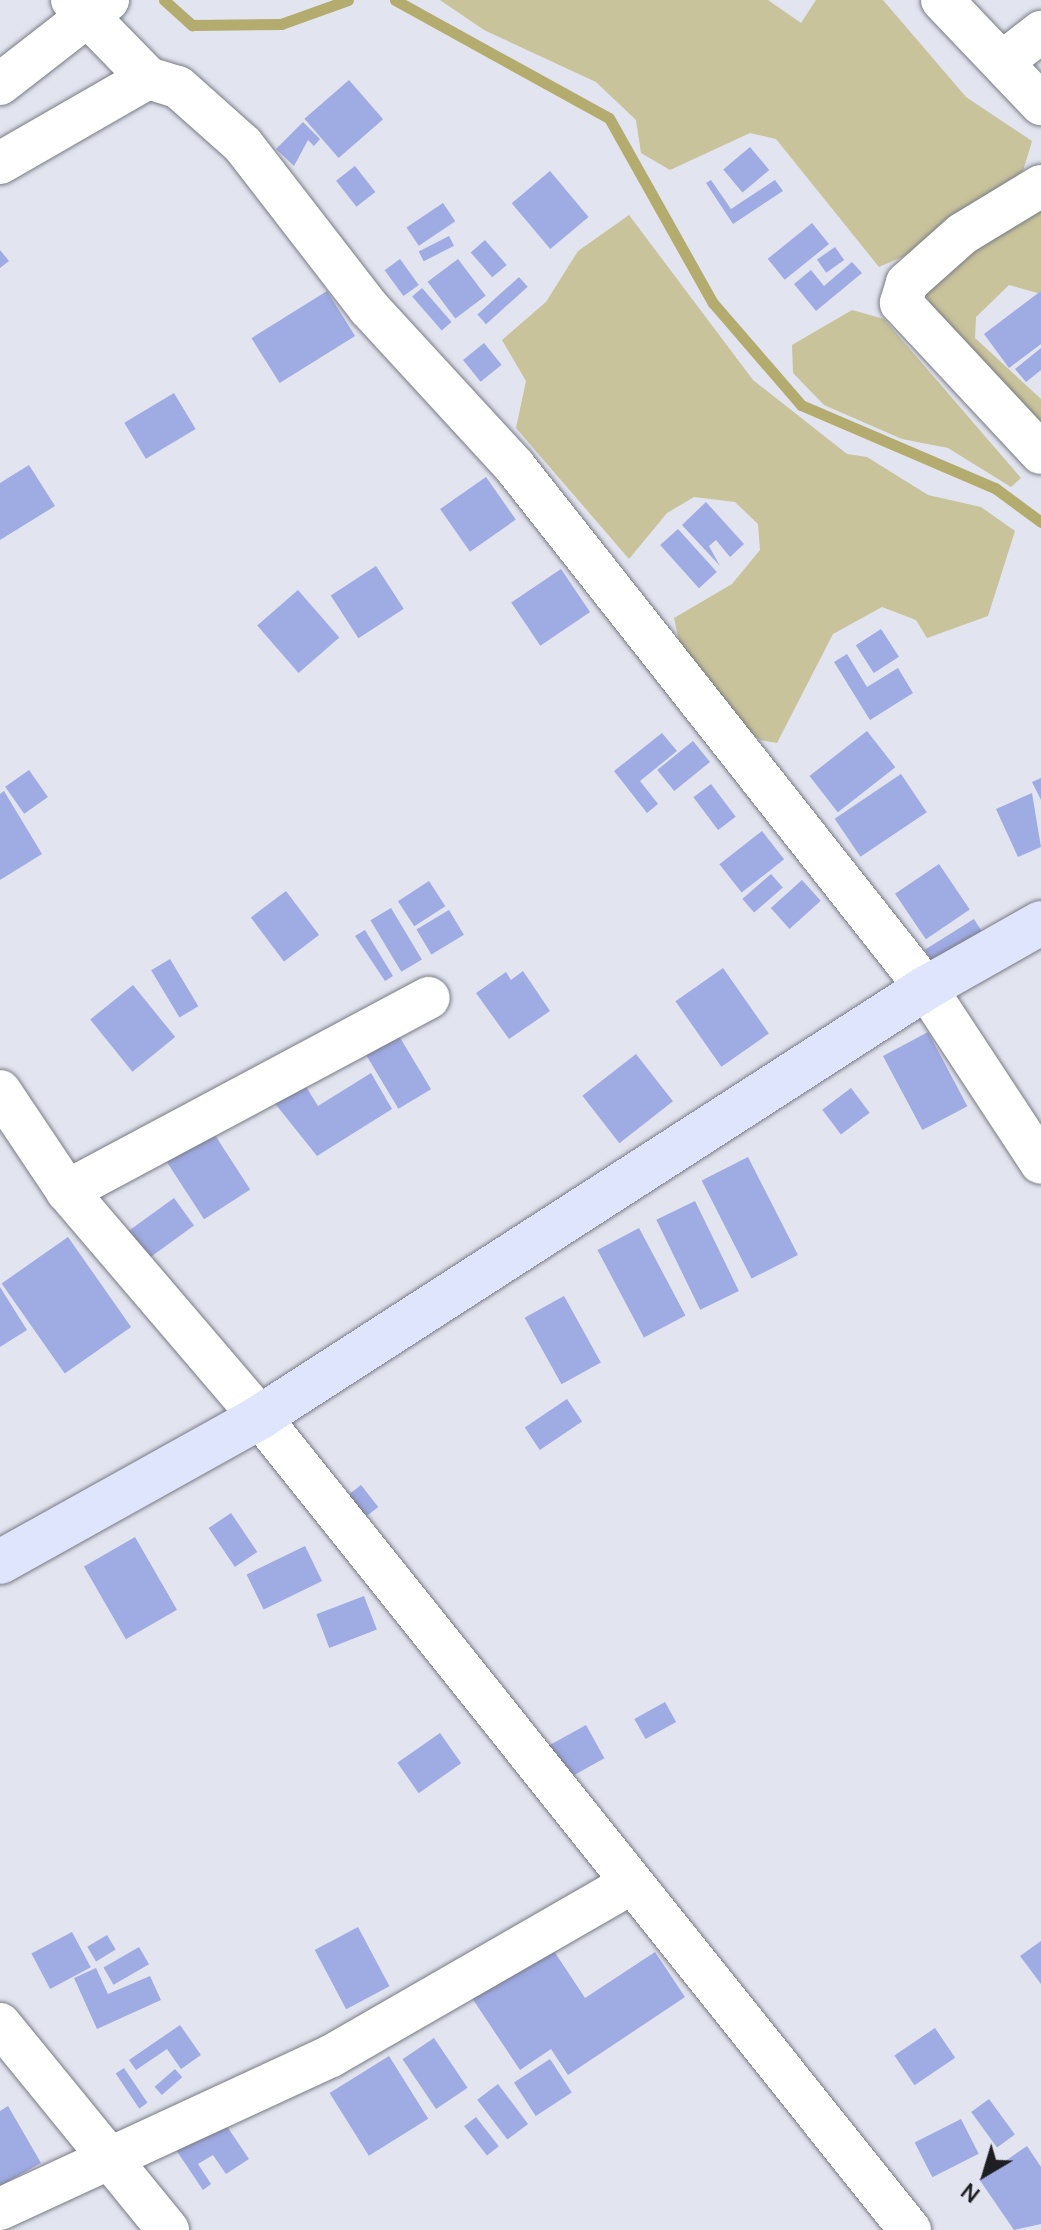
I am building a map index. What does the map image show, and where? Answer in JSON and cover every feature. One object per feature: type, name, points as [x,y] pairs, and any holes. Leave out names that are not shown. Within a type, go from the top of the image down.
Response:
[{"type":"street","points":[[942,0],[1005,60],[1041,104]]},
{"type":"street","points":[[0,84],[90,6],[148,78],[178,87],[243,145],[369,308],[515,467],[926,988],[1041,1163]]},
{"type":"street","points":[[1005,60],[1041,32]]},
{"type":"street","points":[[0,163],[148,78]]},
{"type":"street","points":[[1041,186],[962,234],[907,283],[901,303],[1041,453]]},
{"type":"street","points":[[0,1562],[260,1417],[926,988],[1041,923]]},
{"type":"street","points":[[67,1191],[429,998]]},
{"type":"street","points":[[0,1091],[67,1191],[260,1417],[628,1885],[910,2230]]},
{"type":"street","points":[[0,2209],[108,2156],[331,2056],[628,1885]]},
{"type":"street","points":[[0,2024],[168,2230]]},
{"type":"shaded area","points":[[440,0],[768,0],[801,23],[816,0],[883,0],[966,97],[1032,141],[1023,171],[927,246],[879,267],[776,139],[750,133],[670,170],[641,153],[636,120],[596,82],[484,30]]},
{"type":"shaded area","points":[[1041,198],[1041,294],[1009,285],[976,317],[975,338],[1041,399],[1041,432],[933,313],[923,285]]},
{"type":"shaded area","points":[[629,215],[753,380],[847,454],[867,457],[928,495],[981,507],[1015,531],[988,616],[927,638],[916,620],[882,607],[833,634],[777,743],[760,740],[706,694],[681,650],[674,618],[732,584],[760,550],[758,524],[735,502],[694,497],[667,513],[629,559],[516,428],[526,381],[502,340],[546,302],[578,251]]},
{"type":"shaded area","points":[[852,310],[884,319],[1021,478],[1011,487],[948,448],[902,439],[824,405],[793,373],[792,345]]},
{"type":"building","points":[[349,80],[383,119],[339,158],[304,119]]},
{"type":"building","points":[[303,122],[320,139],[314,146],[308,140],[294,166],[276,149]]},
{"type":"building","points":[[750,147],[769,170],[742,192],[723,169]]},
{"type":"building","points":[[355,166],[375,192],[356,207],[336,181]]},
{"type":"building","points":[[550,171],[589,217],[550,249],[512,203]]},
{"type":"building","points":[[711,180],[731,209],[775,180],[783,191],[733,224],[706,183]]},
{"type":"building","points":[[443,203],[455,221],[419,246],[407,228]]},
{"type":"building","points":[[812,223],[829,244],[785,280],[768,259]]},
{"type":"building","points":[[449,236],[454,246],[424,261],[419,251]]},
{"type":"building","points":[[485,240],[507,265],[492,277],[471,252]]},
{"type":"building","points":[[835,247],[844,260],[826,273],[817,260]]},
{"type":"building","points":[[0,250],[9,261],[0,268]]},
{"type":"building","points":[[400,259],[419,285],[403,296],[385,270]]},
{"type":"building","points":[[458,259],[486,296],[455,319],[428,282]]},
{"type":"building","points":[[852,262],[862,273],[816,311],[794,284],[811,270],[824,286]]},
{"type":"building","points":[[519,277],[528,287],[486,324],[477,314]]},
{"type":"building","points":[[422,288],[452,322],[442,330],[412,297]]},
{"type":"building","points":[[327,291],[355,336],[280,383],[252,338]]},
{"type":"building","points":[[1041,291],[1041,344],[1009,368],[984,334]]},
{"type":"building","points":[[484,343],[502,365],[481,382],[463,360]]},
{"type":"building","points":[[1041,348],[1041,370],[1026,382],[1015,369]]},
{"type":"building","points":[[174,393],[196,429],[146,459],[124,423]]},
{"type":"building","points":[[29,465],[55,506],[0,540],[0,483]]},
{"type":"building","points":[[486,477],[516,520],[470,552],[440,509]]},
{"type":"building","points":[[706,502],[744,544],[730,557],[716,540],[709,546],[720,566],[682,525]]},
{"type":"building","points":[[678,529],[717,572],[699,588],[660,545]]},
{"type":"building","points":[[376,566],[404,609],[358,638],[331,595]]},
{"type":"building","points":[[561,569],[590,612],[540,646],[511,603]]},
{"type":"building","points":[[298,590],[339,638],[299,673],[257,625]]},
{"type":"building","points":[[881,629],[899,657],[874,673],[856,645]]},
{"type":"building","points":[[847,654],[867,687],[898,668],[913,693],[870,720],[834,662]]},
{"type":"building","points":[[867,731],[895,767],[838,812],[809,776]]},
{"type":"building","points":[[662,733],[677,751],[640,781],[658,804],[647,813],[614,771]]},
{"type":"building","points":[[693,741],[710,762],[674,791],[657,770]]},
{"type":"building","points":[[29,770],[48,797],[24,814],[5,787]]},
{"type":"building","points":[[901,774],[927,812],[860,857],[835,819]]},
{"type":"building","points":[[1041,778],[1041,800],[1032,782]]},
{"type":"building","points":[[711,784],[736,817],[718,830],[693,797]]},
{"type":"building","points":[[4,791],[42,854],[0,880],[0,794]]},
{"type":"building","points":[[1032,793],[1041,847],[1018,857],[996,809]]},
{"type":"building","points":[[762,831],[784,859],[742,893],[719,864]]},
{"type":"building","points":[[939,864],[970,910],[926,939],[895,894]]},
{"type":"building","points":[[771,874],[783,888],[754,913],[742,899]]},
{"type":"building","points":[[802,880],[821,901],[790,929],[771,908]]},
{"type":"building","points":[[429,881],[445,906],[414,926],[398,901]]},
{"type":"building","points":[[286,891],[319,935],[284,961],[251,917]]},
{"type":"building","points":[[391,908],[422,959],[401,972],[370,920]]},
{"type":"building","points":[[449,910],[464,935],[431,954],[416,930]]},
{"type":"building","points":[[974,919],[987,940],[938,971],[925,950]]},
{"type":"building","points":[[365,930],[393,976],[385,981],[355,936]]},
{"type":"building","points":[[170,959],[198,1006],[179,1017],[151,970]]},
{"type":"building","points":[[723,968],[769,1034],[721,1067],[675,1001]]},
{"type":"building","points":[[523,971],[550,1011],[509,1039],[476,993],[506,972],[511,980]]},
{"type":"building","points":[[133,985],[175,1037],[132,1072],[90,1020]]},
{"type":"building","points":[[396,1031],[431,1089],[398,1109],[363,1051]]},
{"type":"building","points":[[928,1032],[967,1106],[922,1130],[883,1056]]},
{"type":"building","points":[[636,1054],[673,1101],[619,1143],[582,1096]]},
{"type":"building","points":[[371,1073],[392,1109],[317,1156],[269,1096],[300,1077],[318,1106]]},
{"type":"building","points":[[851,1088],[870,1113],[841,1134],[822,1110]]},
{"type":"building","points":[[211,1129],[250,1189],[204,1219],[165,1159]]},
{"type":"building","points":[[748,1157],[798,1255],[752,1279],[702,1181]]},
{"type":"building","points":[[174,1198],[194,1226],[148,1259],[128,1232]]},
{"type":"building","points":[[695,1201],[739,1291],[700,1310],[656,1220]]},
{"type":"building","points":[[639,1228],[685,1315],[644,1337],[598,1250]]},
{"type":"building","points":[[68,1237],[131,1327],[65,1374],[2,1283]]},
{"type":"building","points":[[0,1287],[27,1330],[0,1347]]},
{"type":"building","points":[[564,1296],[601,1362],[561,1384],[525,1318]]},
{"type":"building","points":[[567,1399],[582,1421],[540,1450],[525,1428]]},
{"type":"building","points":[[361,1485],[378,1507],[359,1522],[342,1500]]},
{"type":"building","points":[[231,1513],[257,1552],[235,1567],[209,1528]]},
{"type":"building","points":[[135,1537],[177,1610],[126,1639],[84,1566]]},
{"type":"building","points":[[305,1546],[322,1581],[264,1610],[247,1574]]},
{"type":"building","points":[[364,1596],[377,1630],[329,1648],[316,1614]]},
{"type":"building","points":[[665,1702],[676,1722],[646,1739],[634,1719]]},
{"type":"building","points":[[586,1725],[604,1758],[564,1781],[546,1747]]},
{"type":"building","points":[[440,1733],[461,1763],[419,1793],[397,1763]]},
{"type":"building","points":[[358,1927],[389,1986],[346,2009],[315,1950]]},
{"type":"building","points":[[72,1932],[91,1967],[50,1989],[31,1954]]},
{"type":"building","points":[[107,1935],[116,1950],[96,1961],[87,1947]]},
{"type":"building","points":[[1041,1941],[1041,1984],[1020,1956]]},
{"type":"building","points":[[550,1945],[585,1998],[655,1952],[685,1997],[568,2075],[551,2049],[520,2070],[472,1998]]},
{"type":"building","points":[[139,1947],[149,1964],[113,1985],[103,1968]]},
{"type":"building","points":[[96,1968],[108,1994],[150,1976],[161,2000],[97,2029],[74,1978]]},
{"type":"building","points":[[180,2025],[201,2055],[181,2069],[167,2049],[136,2070],[129,2060]]},
{"type":"building","points":[[935,2028],[955,2058],[915,2085],[894,2055]]},
{"type":"building","points":[[434,2038],[468,2088],[436,2109],[402,2059]]},
{"type":"building","points":[[389,2056],[428,2119],[369,2156],[330,2093]]},
{"type":"building","points":[[550,2059],[572,2093],[536,2116],[514,2082]]},
{"type":"building","points":[[124,2068],[147,2103],[139,2108],[116,2074]]},
{"type":"building","points":[[175,2069],[182,2077],[162,2095],[155,2087]]},
{"type":"building","points":[[498,2084],[528,2124],[507,2140],[477,2100]]},
{"type":"building","points":[[989,2099],[1015,2135],[997,2148],[971,2112]]},
{"type":"building","points":[[8,2106],[41,2163],[0,2186],[0,2111]]},
{"type":"building","points":[[220,2116],[249,2159],[226,2174],[213,2155],[198,2164],[211,2184],[203,2190],[174,2147]]},
{"type":"building","points":[[476,2117],[499,2146],[487,2155],[464,2126]]},
{"type":"building","points":[[961,2119],[979,2154],[932,2177],[915,2143]]},
{"type":"building","points":[[1027,2146],[1041,2167],[1041,2224],[1014,2230],[979,2179]]},
{"type":"waterway","points":[[164,0],[192,25],[281,24],[348,0]]},
{"type":"waterway","points":[[395,0],[609,118],[713,303],[801,405],[995,488],[1041,522]]}]
